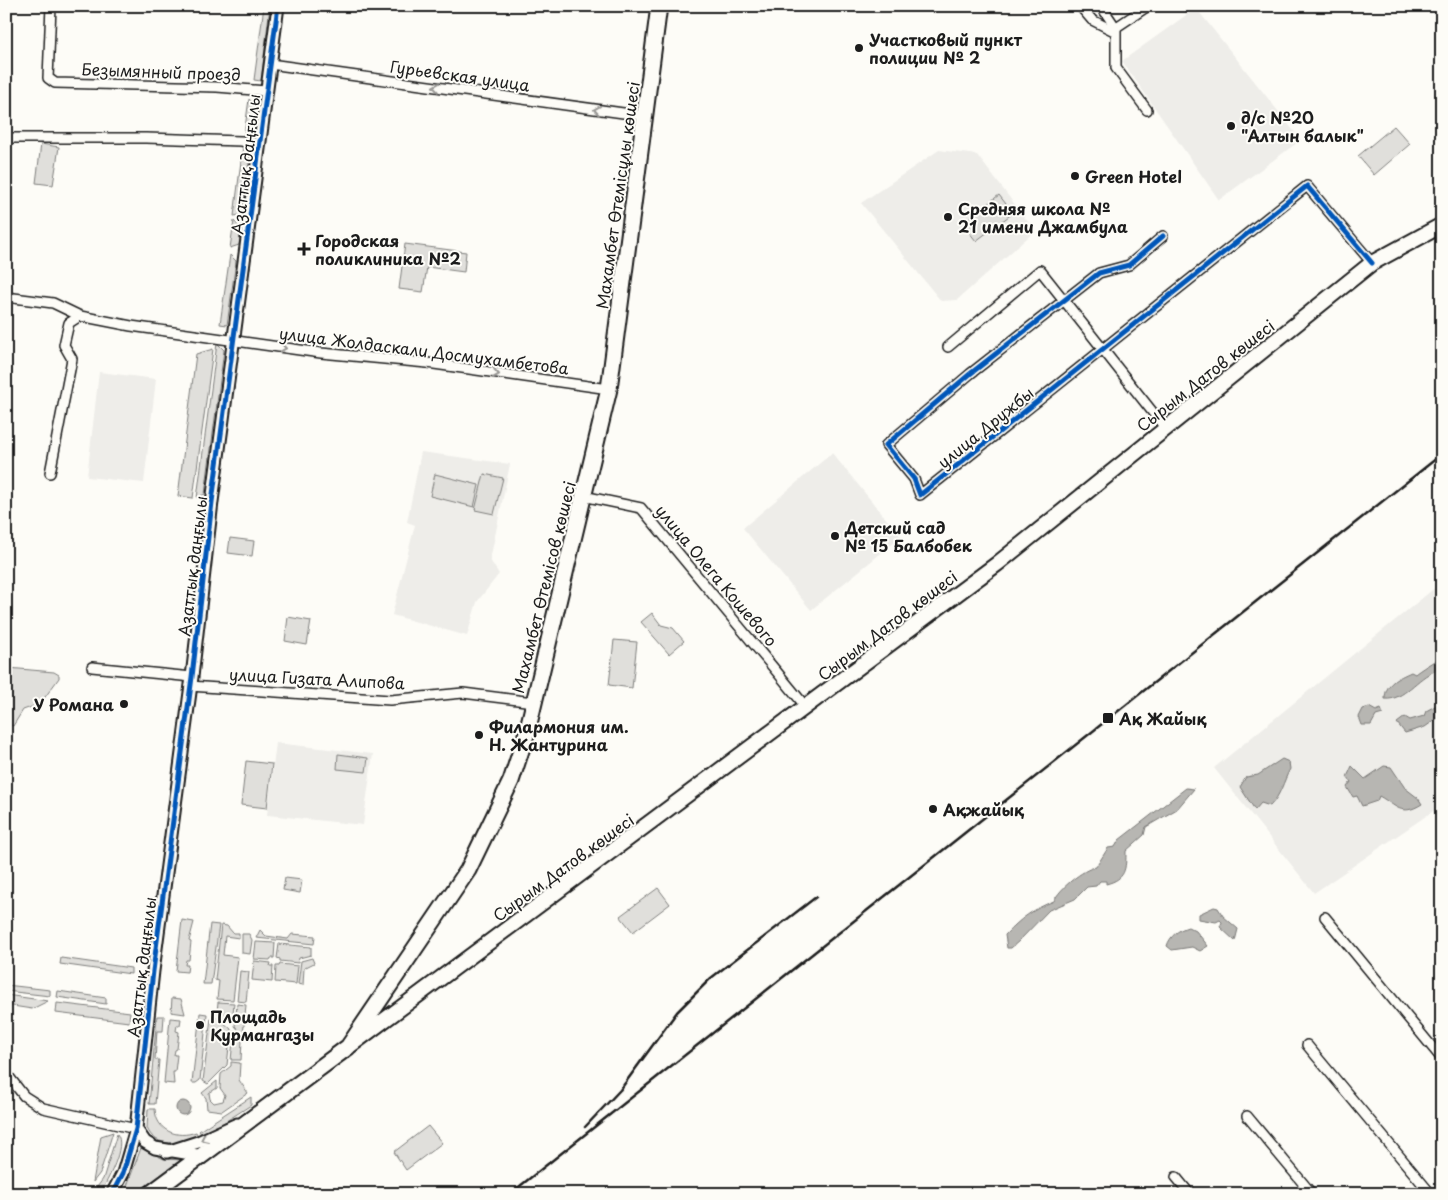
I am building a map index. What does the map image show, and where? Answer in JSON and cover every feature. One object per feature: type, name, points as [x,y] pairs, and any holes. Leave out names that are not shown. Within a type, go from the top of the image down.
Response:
[{"type":"main road","name":"Махамбет Өтемісұлы көшесі","points":[[610,388],[659,6]]},
{"type":"main road","name":"Сырым Датов көшесі","points":[[348,1047],[997,564],[1372,263],[1442,225]]},
{"type":"main road","name":"Махамбет Өтемісов көшесі","points":[[150,1194],[204,1156],[348,1047],[468,870],[521,754],[610,388]]},
{"type":"street","name":"Безымянный проезд","points":[[50,6],[48,78],[55,83],[217,86],[266,91]]},
{"type":"street","name":"Азаттық даңғылы","points":[[112,1194],[122,1173],[136,1129],[153,970],[191,681],[212,502],[278,6]]},
{"type":"street","points":[[1080,6],[1092,20],[1108,29],[1116,28],[1148,6]]},
{"type":"street","points":[[1101,6],[1116,28],[1116,68],[1147,110]]},
{"type":"street","name":"Гурьевская улица","points":[[270,64],[645,116]]},
{"type":"street","points":[[6,138],[146,138],[241,141],[260,144]]},
{"type":"street","name":"улица Дружбы","points":[[1163,236],[1129,265],[1099,273],[970,374],[886,445],[914,478],[920,495],[1307,186],[1372,263]]},
{"type":"street","points":[[948,347],[1040,270],[1166,429]]},
{"type":"street","name":"улица Жолдаскали Досмухамбетова","points":[[6,297],[53,303],[80,316],[234,342],[373,359],[427,363],[610,388]]},
{"type":"street","points":[[50,474],[72,359],[64,344],[69,323],[80,316]]},
{"type":"street","name":"улица Олега Кошевого","points":[[583,496],[641,508],[806,707]]},
{"type":"street","name":"улица Гизата Алипова","points":[[92,667],[191,681],[390,700],[463,693],[533,702]]},
{"type":"street","points":[[1325,917],[1442,1059]]},
{"type":"street","points":[[1307,1046],[1431,1194]]},
{"type":"street","points":[[6,1073],[24,1096],[43,1108],[136,1129],[145,1142],[167,1152],[204,1156]]},
{"type":"street","points":[[167,1152],[198,1142],[264,1111]]},
{"type":"street","points":[[1247,1116],[1312,1194]]},
{"type":"street","points":[[1176,1177],[1190,1194]]},
{"type":"shaded area","points":[[264,6],[270,6],[261,81],[254,80]]},
{"type":"shaded area","points":[[1196,8],[1301,140],[1219,200],[1122,61]]},
{"type":"shaded area","points":[[249,99],[256,106],[252,133],[244,135]]},
{"type":"shaded area","points":[[1394,126],[1410,144],[1374,175],[1358,156]]},
{"type":"shaded area","points":[[41,144],[59,147],[53,185],[36,183]]},
{"type":"shaded area","points":[[243,145],[250,154],[243,211],[240,215],[234,216]]},
{"type":"shaded area","name":"Средняя школа № 21 имени Джамбула","points":[[939,150],[977,155],[1035,231],[957,300],[941,301],[861,203]]},
{"type":"shaded area","points":[[999,195],[1013,213],[976,241],[962,223]]},
{"type":"shaded area","points":[[234,221],[241,229],[239,245],[230,248]]},
{"type":"shaded area","points":[[405,244],[466,252],[464,272],[427,267],[423,292],[399,289]]},
{"type":"shaded area","points":[[230,255],[236,261],[227,325],[220,324]]},
{"type":"shaded area","points":[[217,343],[224,350],[205,494],[197,498]]},
{"type":"shaded area","points":[[213,349],[193,498],[178,496],[196,354]]},
{"type":"shaded area","points":[[99,372],[156,379],[144,483],[87,477]]},
{"type":"shaded area","points":[[421,452],[510,464],[490,560],[499,574],[477,602],[467,636],[392,615],[415,525],[407,522]]},
{"type":"shaded area","points":[[832,453],[901,537],[811,610],[743,528]]},
{"type":"shaded area","points":[[435,474],[479,485],[474,507],[430,496]]},
{"type":"shaded area","points":[[484,474],[503,478],[494,514],[475,510]]},
{"type":"shaded area","points":[[230,538],[254,541],[252,556],[228,553]]},
{"type":"shaded area","points":[[1442,582],[1442,805],[1314,893],[1214,768]]},
{"type":"shaded area","points":[[652,613],[661,625],[673,628],[684,641],[669,654],[641,622]]},
{"type":"shaded area","points":[[288,617],[311,621],[307,645],[285,641]]},
{"type":"shaded area","points":[[614,640],[637,642],[632,688],[609,685]]},
{"type":"shaded area","points":[[1442,657],[1442,663],[1437,665],[1435,671],[1422,678],[1404,693],[1392,699],[1385,699],[1387,689],[1401,676],[1411,672],[1415,674]]},
{"type":"shaded area","points":[[8,668],[54,672],[59,675],[59,678],[40,704],[23,710],[13,726],[6,723]]},
{"type":"shaded area","points":[[1442,687],[1442,715],[1425,727],[1405,733],[1397,723],[1405,717],[1410,720],[1424,716],[1426,711],[1439,704],[1440,700],[1437,697]]},
{"type":"shaded area","points":[[1369,707],[1376,711],[1381,709],[1383,714],[1376,716],[1371,725],[1362,725],[1359,717],[1363,709]]},
{"type":"shaded area","points":[[276,743],[373,754],[363,825],[267,815]]},
{"type":"shaded area","points":[[338,754],[368,758],[366,772],[337,769]]},
{"type":"shaded area","points":[[1282,759],[1289,762],[1290,769],[1279,793],[1270,806],[1261,803],[1255,810],[1240,787],[1246,777],[1258,775]]},
{"type":"shaded area","points":[[246,761],[272,764],[267,808],[241,805]]},
{"type":"shaded area","points":[[1352,766],[1365,779],[1384,766],[1391,767],[1405,788],[1418,798],[1422,804],[1409,810],[1404,810],[1399,809],[1379,796],[1377,801],[1362,806],[1357,796],[1353,797],[1347,787],[1351,782],[1347,777]]},
{"type":"shaded area","points":[[1186,788],[1194,789],[1177,809],[1146,827],[1144,835],[1126,851],[1124,872],[1118,879],[1106,884],[1106,881],[1100,881],[1096,886],[1087,887],[1075,899],[1049,910],[1019,941],[1011,948],[1007,948],[1005,935],[1016,924],[1033,911],[1054,901],[1072,880],[1085,871],[1096,867],[1108,848],[1115,847],[1119,840]]},
{"type":"shaded area","points":[[285,878],[302,880],[300,893],[283,890]]},
{"type":"shaded area","points":[[658,888],[670,904],[633,932],[620,916]]},
{"type":"shaded area","points":[[1214,907],[1218,908],[1223,916],[1238,929],[1235,941],[1220,927],[1222,922],[1220,920],[1216,922],[1199,919],[1199,914]]},
{"type":"shaded area","points":[[182,920],[194,922],[189,941],[191,942],[189,960],[186,960],[185,965],[188,965],[187,972],[176,971]]},
{"type":"shaded area","points":[[210,924],[219,925],[211,984],[203,984]]},
{"type":"shaded area","points":[[221,925],[227,926],[233,933],[239,933],[239,938],[225,936],[223,955],[238,957],[233,1000],[217,999],[219,981],[215,980]]},
{"type":"shaded area","points":[[1188,927],[1196,931],[1208,946],[1200,951],[1192,947],[1172,950],[1167,946],[1175,934]]},
{"type":"shaded area","points":[[260,930],[266,936],[288,939],[292,934],[315,936],[314,944],[256,938]]},
{"type":"shaded area","points":[[242,934],[249,934],[252,940],[250,954],[242,953]]},
{"type":"shaded area","points":[[256,942],[275,943],[274,958],[270,960],[254,959]]},
{"type":"shaded area","points":[[279,944],[311,947],[311,955],[299,958],[298,963],[280,961],[277,958]]},
{"type":"shaded area","points":[[61,958],[131,968],[131,974],[60,964]]},
{"type":"shaded area","points":[[312,958],[314,963],[304,968],[303,985],[298,984],[301,961]]},
{"type":"shaded area","points":[[254,961],[271,963],[270,966],[273,966],[272,982],[252,980]]},
{"type":"shaded area","points":[[280,964],[298,966],[296,984],[275,982],[276,966]]},
{"type":"shaded area","points":[[240,971],[249,972],[246,1002],[237,1001]]},
{"type":"shaded area","points":[[6,985],[50,990],[50,996],[6,991]]},
{"type":"shaded area","points":[[58,991],[106,998],[106,1004],[57,997]]},
{"type":"shaded area","points":[[6,995],[48,1001],[32,1009],[6,1005]]},
{"type":"shaded area","points":[[172,998],[181,999],[185,1014],[171,1012]]},
{"type":"shaded area","points":[[218,1002],[234,1003],[232,1023],[217,1012]]},
{"type":"shaded area","points":[[57,1003],[130,1012],[129,1022],[56,1013]]},
{"type":"shaded area","points":[[237,1004],[246,1005],[243,1035],[235,1026]]},
{"type":"shaded area","points":[[200,1013],[207,1014],[200,1080],[192,1083]]},
{"type":"shaded area","points":[[157,1016],[164,1016],[163,1031],[157,1031],[155,1060],[159,1060],[155,1104],[149,1104]]},
{"type":"shaded area","points":[[216,1016],[231,1029],[227,1065],[208,1084],[203,1081],[211,1018],[216,1019]]},
{"type":"shaded area","points":[[170,1018],[181,1019],[176,1031],[179,1032],[177,1049],[174,1055],[177,1055],[175,1072],[173,1072],[174,1084],[164,1083]]},
{"type":"shaded area","points":[[234,1031],[242,1040],[241,1060],[231,1060]]},
{"type":"shaded area","points":[[231,1062],[240,1063],[239,1080],[248,1093],[222,1111],[207,1109],[206,1098],[202,1093],[217,1081],[217,1088],[209,1093],[210,1099],[214,1103],[223,1101],[225,1095],[220,1088],[221,1074],[231,1066]]},
{"type":"shaded area","points":[[251,1097],[251,1105],[203,1136],[199,1131]]},
{"type":"shaded area","points":[[180,1101],[186,1101],[190,1108],[186,1115],[180,1115],[176,1111],[176,1105]]},
{"type":"shaded area","points":[[148,1109],[155,1109],[156,1117],[163,1128],[175,1134],[196,1132],[199,1138],[170,1143],[156,1139],[147,1128]]},
{"type":"shaded area","points":[[428,1126],[442,1143],[406,1170],[394,1152]]},
{"type":"shaded area","points":[[113,1132],[100,1173],[93,1182],[101,1136]]},
{"type":"shaded area","points":[[117,1134],[120,1147],[115,1164],[100,1194],[92,1194],[103,1179]]},
{"type":"shaded area","points":[[141,1148],[164,1159],[183,1160],[137,1194],[124,1194]]},
{"type":"railway","points":[[510,1194],[1442,454]]},
{"type":"railway","points":[[585,1127],[620,1090],[677,1012],[711,978],[816,897]]},
{"type":"cycle path","points":[[112,1194],[123,1173],[136,1129],[153,971],[192,677],[212,502],[278,6]]},
{"type":"cycle path","points":[[1163,236],[1129,265],[1099,273],[970,374],[886,445],[914,479],[920,495],[1307,186],[1372,263]]},
{"type":"place","name":"Участковый пункт полиции № 2","points":[[859,48]]},
{"type":"place","name":"д/с №20 \"Алтын балык\"","points":[[1231,126]]},
{"type":"place","name":"Green Hotel","points":[[1075,176]]},
{"type":"place","name":"Средняя школа № 21 имени Джамбула","points":[[948,217]]},
{"type":"place","name":"Городская поликлиника №2","points":[[304,249]]},
{"type":"place","name":"Детский сад № 15 Балбобек","points":[[835,536]]},
{"type":"place","name":"У Романа","points":[[124,704]]},
{"type":"place","name":"Ақ Жайық","points":[[1108,718]]},
{"type":"place","name":"Филармония им. Н. Жантурина","points":[[479,735]]},
{"type":"place","name":"Ақжайық","points":[[933,809]]},
{"type":"place","name":"Площадь Курмангазы","points":[[200,1025]]}]
